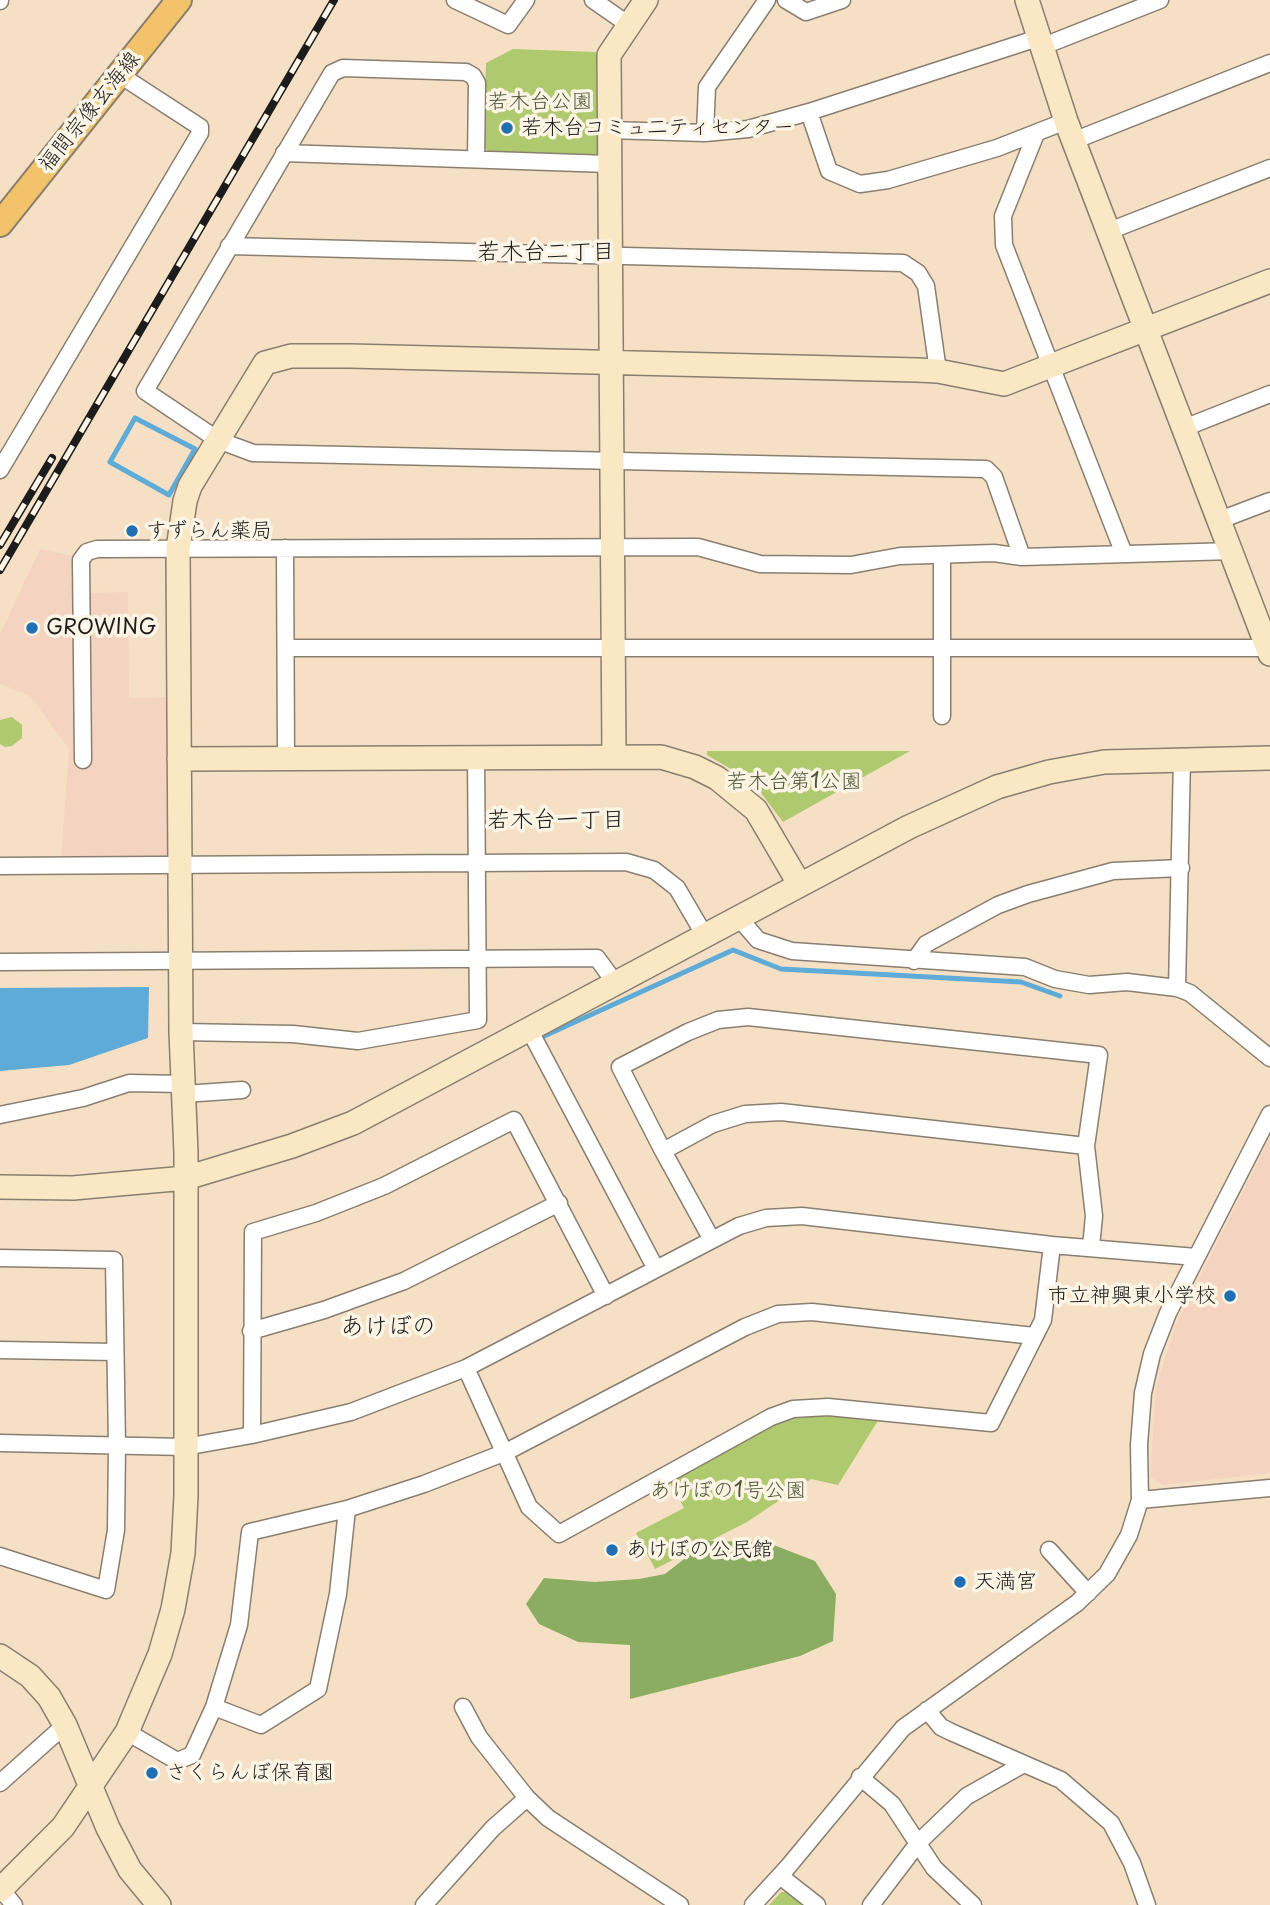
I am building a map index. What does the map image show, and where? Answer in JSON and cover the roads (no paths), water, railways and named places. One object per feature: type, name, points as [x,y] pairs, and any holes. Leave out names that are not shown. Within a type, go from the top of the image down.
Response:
[{"type":"main road","name":"福間宗像玄海線","points":[[0,223],[179,0]]},
{"type":"street","points":[[455,0],[508,25],[526,0]]},
{"type":"street","points":[[593,0],[629,25]]},
{"type":"street","points":[[614,756],[609,55],[646,0]]},
{"type":"street","points":[[705,133],[707,87],[768,0]]},
{"type":"street","points":[[786,0],[806,12],[842,0]]},
{"type":"street","points":[[286,648],[1269,651],[1264,614],[1220,520],[1069,131],[1027,0]]},
{"type":"street","points":[[610,131],[705,133],[748,129],[1039,42],[1160,0]]},
{"type":"street","points":[[809,112],[829,171],[860,184],[888,180],[1035,136],[1069,131],[1270,63]]},
{"type":"street","points":[[476,159],[477,83],[473,76],[466,72],[357,68],[343,68],[332,74],[145,391],[218,440],[253,453],[612,458],[986,469],[994,477],[1023,557]]},
{"type":"street","points":[[0,470],[200,133],[200,127],[120,75]]},
{"type":"street","points":[[1035,136],[1003,216],[1004,245],[1124,554]]},
{"type":"street","points":[[284,153],[609,164]]},
{"type":"street","points":[[1109,231],[1270,168]]},
{"type":"street","points":[[229,246],[903,263],[918,273],[926,286],[938,371]]},
{"type":"street","points":[[14,1905],[0,1889],[64,1827],[127,1732],[156,1665],[173,1609],[183,1553],[186,1178],[181,1032],[178,549],[185,501],[265,363],[277,357],[938,371],[1004,384],[1270,281]]},
{"type":"street","points":[[1184,428],[1270,394]]},
{"type":"street","points":[[1220,520],[1270,501]]},
{"type":"street","points":[[83,760],[81,560],[87,552],[97,549],[698,547],[760,564],[852,565],[900,556],[994,552],[1023,557],[1233,551]]},
{"type":"street","points":[[285,548],[286,758]]},
{"type":"street","points":[[942,555],[942,716]]},
{"type":"street","points":[[181,1032],[293,1034],[358,1041],[478,1020],[476,757]]},
{"type":"street","points":[[178,758],[661,757],[695,767],[736,791],[756,810],[800,885]]},
{"type":"street","points":[[1177,988],[1182,758]]},
{"type":"street","points":[[0,1187],[73,1188],[186,1178],[292,1146],[353,1123],[909,827],[997,787],[1049,772],[1104,762],[1182,758],[1270,758]]},
{"type":"street","points":[[0,866],[626,862],[654,870],[677,888],[705,936]]},
{"type":"street","points":[[914,961],[926,944],[998,905],[1028,894],[1114,871],[1181,868]]},
{"type":"street","points":[[739,918],[758,940],[792,951],[1025,967],[1055,979],[1089,985],[1127,982],[1177,988],[1190,993],[1270,1058]]},
{"type":"street","points":[[0,962],[597,958],[616,984]]},
{"type":"street","points":[[712,1240],[620,1067],[688,1032],[718,1020],[748,1017],[1099,1055],[1086,1146],[1094,1216],[1091,1247]]},
{"type":"street","points":[[530,1031],[656,1269]]},
{"type":"street","points":[[0,1115],[83,1098],[129,1083],[183,1089],[242,1090]]},
{"type":"street","points":[[663,1151],[713,1124],[744,1114],[781,1112],[1086,1146]]},
{"type":"street","points":[[752,1905],[780,1876],[903,1728],[1088,1593],[1107,1574],[1129,1535],[1140,1500],[1139,1445],[1143,1393],[1164,1323],[1270,1114]]},
{"type":"street","points":[[252,1435],[253,1232],[316,1213],[384,1186],[514,1120],[606,1296]]},
{"type":"street","points":[[251,1331],[324,1310],[404,1281],[559,1203]]},
{"type":"street","points":[[0,1443],[185,1447],[351,1412],[466,1368],[739,1226],[766,1218],[802,1216],[1052,1245],[1196,1257]]},
{"type":"street","points":[[466,1368],[529,1507],[559,1534],[771,1417],[793,1409],[828,1407],[991,1423],[1043,1320],[1052,1245]]},
{"type":"street","points":[[0,1258],[114,1260],[117,1446],[116,1530],[106,1590],[1,1560]]},
{"type":"street","points":[[127,1732],[177,1761],[192,1755],[214,1707],[239,1625],[250,1532],[348,1509],[424,1484],[506,1452],[722,1339],[778,1314],[812,1312],[1034,1336]]},
{"type":"street","points":[[0,1350],[115,1352]]},
{"type":"street","points":[[1140,1500],[1270,1488]]},
{"type":"street","points":[[214,1707],[261,1725],[318,1689],[338,1594],[348,1509]]},
{"type":"street","points":[[1049,1550],[1088,1593]]},
{"type":"street","points":[[0,1656],[30,1676],[49,1697],[65,1725],[91,1789],[130,1870],[159,1905]]},
{"type":"street","points":[[463,1707],[479,1737],[527,1798],[548,1818],[680,1905]]},
{"type":"street","points":[[927,1710],[941,1727],[1060,1780],[1111,1823],[1132,1863],[1147,1905]]},
{"type":"street","points":[[0,1783],[65,1725]]},
{"type":"street","points":[[871,1905],[919,1842],[967,1796],[1022,1765]]},
{"type":"street","points":[[860,1777],[892,1804],[934,1868],[973,1905]]},
{"type":"street","points":[[424,1905],[493,1828],[527,1798]]},
{"type":"street","points":[[780,1876],[817,1905]]},
{"type":"water","points":[[149,987],[148,1038],[69,1065],[0,1071],[0,988]]},
{"type":"waterway","points":[[135,418],[195,449],[169,495],[110,462],[135,418]]},
{"type":"waterway","points":[[542,1037],[733,950],[781,969],[1021,982],[1060,996]]},
{"type":"railway","points":[[0,570],[334,0]]},
{"type":"railway","points":[[0,545],[52,458]]},
{"type":"place","name":"若木台コミュ二ティセンター","points":[[507,128]]},
{"type":"place","name":"すずらん薬局","points":[[132,531]]},
{"type":"place","name":"GROWING","points":[[32,628]]},
{"type":"place","name":"市立神興東小学校","points":[[1230,1296]]},
{"type":"place","name":"あけぼの公民館","points":[[612,1550]]},
{"type":"place","name":"天満宮","points":[[960,1582]]},
{"type":"place","name":"さくらんぼ保育園","points":[[152,1773]]},
{"type":"district","name":"若木台二丁目","points":[[546,253]]},
{"type":"district","name":"若木台一丁目","points":[[556,821]]},
{"type":"district","name":"あけぼの","points":[[388,1327]]},
{"type":"park label","name":"若木台公園","points":[[540,102]]},
{"type":"park label","name":"若木台第1公園","points":[[794,782]]},
{"type":"park label","name":"あけぼの1号公園","points":[[728,1491]]}]
